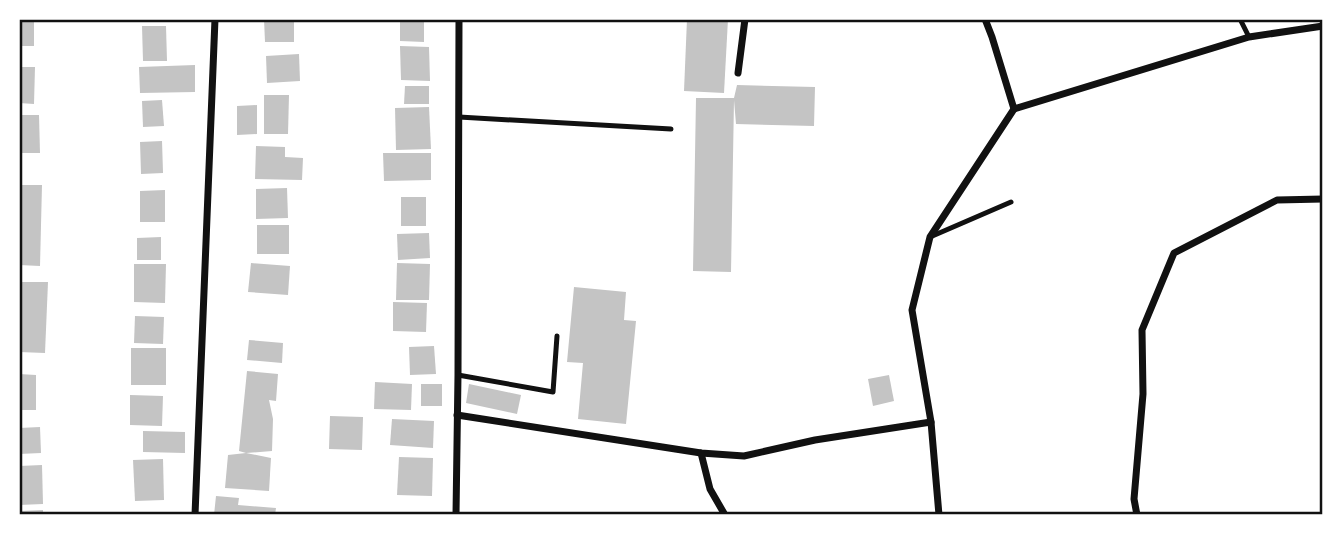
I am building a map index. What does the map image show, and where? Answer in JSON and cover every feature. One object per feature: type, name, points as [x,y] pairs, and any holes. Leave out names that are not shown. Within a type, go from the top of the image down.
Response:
[{"type":"street","points":[[195,515],[215,19]]},
{"type":"street","points":[[456,515],[459,19]]},
{"type":"street","points":[[738,74],[745,19]]},
{"type":"street","points":[[985,19],[1014,109]]},
{"type":"street","points":[[939,515],[931,422],[912,310],[930,237],[1014,109],[1249,37],[1323,26]]},
{"type":"street","points":[[1138,515],[1135,499],[1143,394],[1142,330],[1174,253],[1277,200],[1323,200]]},
{"type":"street","points":[[457,415],[701,453],[744,456],[815,440],[931,422]]},
{"type":"street","points":[[701,453],[710,489],[725,515]]},
{"type":"lane","points":[[1240,19],[1249,37]]},
{"type":"lane","points":[[458,117],[671,129]]},
{"type":"lane","points":[[930,237],[1011,202]]},
{"type":"lane","points":[[458,375],[553,392],[556,337]]},
{"type":"building","points":[[264,19],[294,19],[294,42],[265,42]]},
{"type":"building","points":[[400,19],[424,19],[424,42],[400,41]]},
{"type":"building","points":[[687,19],[728,19],[724,93],[684,91]]},
{"type":"building","points":[[19,20],[34,20],[34,46],[19,46]]},
{"type":"building","points":[[142,26],[166,26],[167,61],[143,61]]},
{"type":"building","points":[[400,46],[429,47],[430,81],[401,80]]},
{"type":"building","points":[[299,54],[300,81],[267,83],[266,56]]},
{"type":"building","points":[[195,65],[195,92],[140,93],[139,67]]},
{"type":"building","points":[[19,67],[35,67],[34,104],[19,103]]},
{"type":"building","points":[[737,85],[815,87],[814,126],[736,124],[734,100],[731,272],[693,271],[696,98],[734,98]]},
{"type":"building","points":[[405,86],[429,86],[429,104],[404,104]]},
{"type":"building","points":[[264,95],[289,95],[288,134],[264,134]]},
{"type":"building","points":[[162,100],[164,126],[143,127],[142,101]]},
{"type":"building","points":[[257,105],[257,134],[237,135],[237,106]]},
{"type":"building","points":[[429,107],[431,149],[396,150],[395,108]]},
{"type":"building","points":[[19,115],[39,115],[40,153],[19,153]]},
{"type":"building","points":[[162,141],[163,173],[141,174],[140,142]]},
{"type":"building","points":[[256,146],[285,147],[285,157],[303,158],[302,180],[255,179]]},
{"type":"building","points":[[383,153],[431,153],[431,180],[384,181]]},
{"type":"building","points":[[19,185],[42,185],[40,266],[19,265]]},
{"type":"building","points":[[287,188],[288,218],[256,219],[256,189]]},
{"type":"building","points":[[165,190],[165,222],[140,222],[140,191]]},
{"type":"building","points":[[401,197],[426,197],[426,226],[401,226]]},
{"type":"building","points":[[257,225],[289,225],[289,254],[257,254]]},
{"type":"building","points":[[429,233],[430,258],[398,260],[397,234]]},
{"type":"building","points":[[161,237],[161,260],[137,260],[137,238]]},
{"type":"building","points":[[251,263],[290,266],[288,295],[248,292]]},
{"type":"building","points":[[397,263],[430,264],[429,300],[396,300]]},
{"type":"building","points":[[134,264],[166,264],[165,303],[134,302]]},
{"type":"building","points":[[19,282],[48,282],[45,353],[19,352]]},
{"type":"building","points":[[574,287],[626,292],[624,320],[636,321],[626,424],[578,419],[583,363],[567,362]]},
{"type":"building","points":[[393,302],[427,303],[426,332],[393,331]]},
{"type":"building","points":[[135,316],[164,317],[163,344],[134,343]]},
{"type":"building","points":[[249,340],[283,343],[282,363],[247,360]]},
{"type":"building","points":[[434,346],[436,374],[410,375],[409,347]]},
{"type":"building","points":[[131,348],[166,348],[166,385],[131,385]]},
{"type":"building","points":[[247,371],[278,374],[276,401],[269,400],[273,419],[272,451],[239,451]]},
{"type":"building","points":[[19,374],[36,375],[36,410],[19,410]]},
{"type":"building","points":[[889,375],[894,401],[873,406],[868,379]]},
{"type":"building","points":[[375,382],[412,384],[411,410],[374,409]]},
{"type":"building","points":[[421,384],[442,384],[442,406],[421,406]]},
{"type":"building","points":[[469,384],[521,395],[517,414],[466,403]]},
{"type":"building","points":[[130,395],[163,396],[162,426],[130,425]]},
{"type":"building","points":[[330,416],[363,417],[362,450],[329,449]]},
{"type":"building","points":[[392,419],[434,421],[433,448],[390,445]]},
{"type":"building","points":[[40,427],[41,453],[19,454],[19,428]]},
{"type":"building","points":[[143,431],[185,432],[185,453],[143,452]]},
{"type":"building","points":[[246,453],[271,458],[269,491],[225,488],[228,455]]},
{"type":"building","points":[[399,457],[433,458],[432,496],[397,495]]},
{"type":"building","points":[[163,459],[164,500],[135,501],[133,460]]},
{"type":"building","points":[[42,465],[43,504],[19,505],[19,466]]},
{"type":"building","points":[[216,496],[239,498],[238,505],[276,508],[275,515],[214,515]]},
{"type":"building","points":[[43,510],[43,515],[19,515],[19,511]]}]
